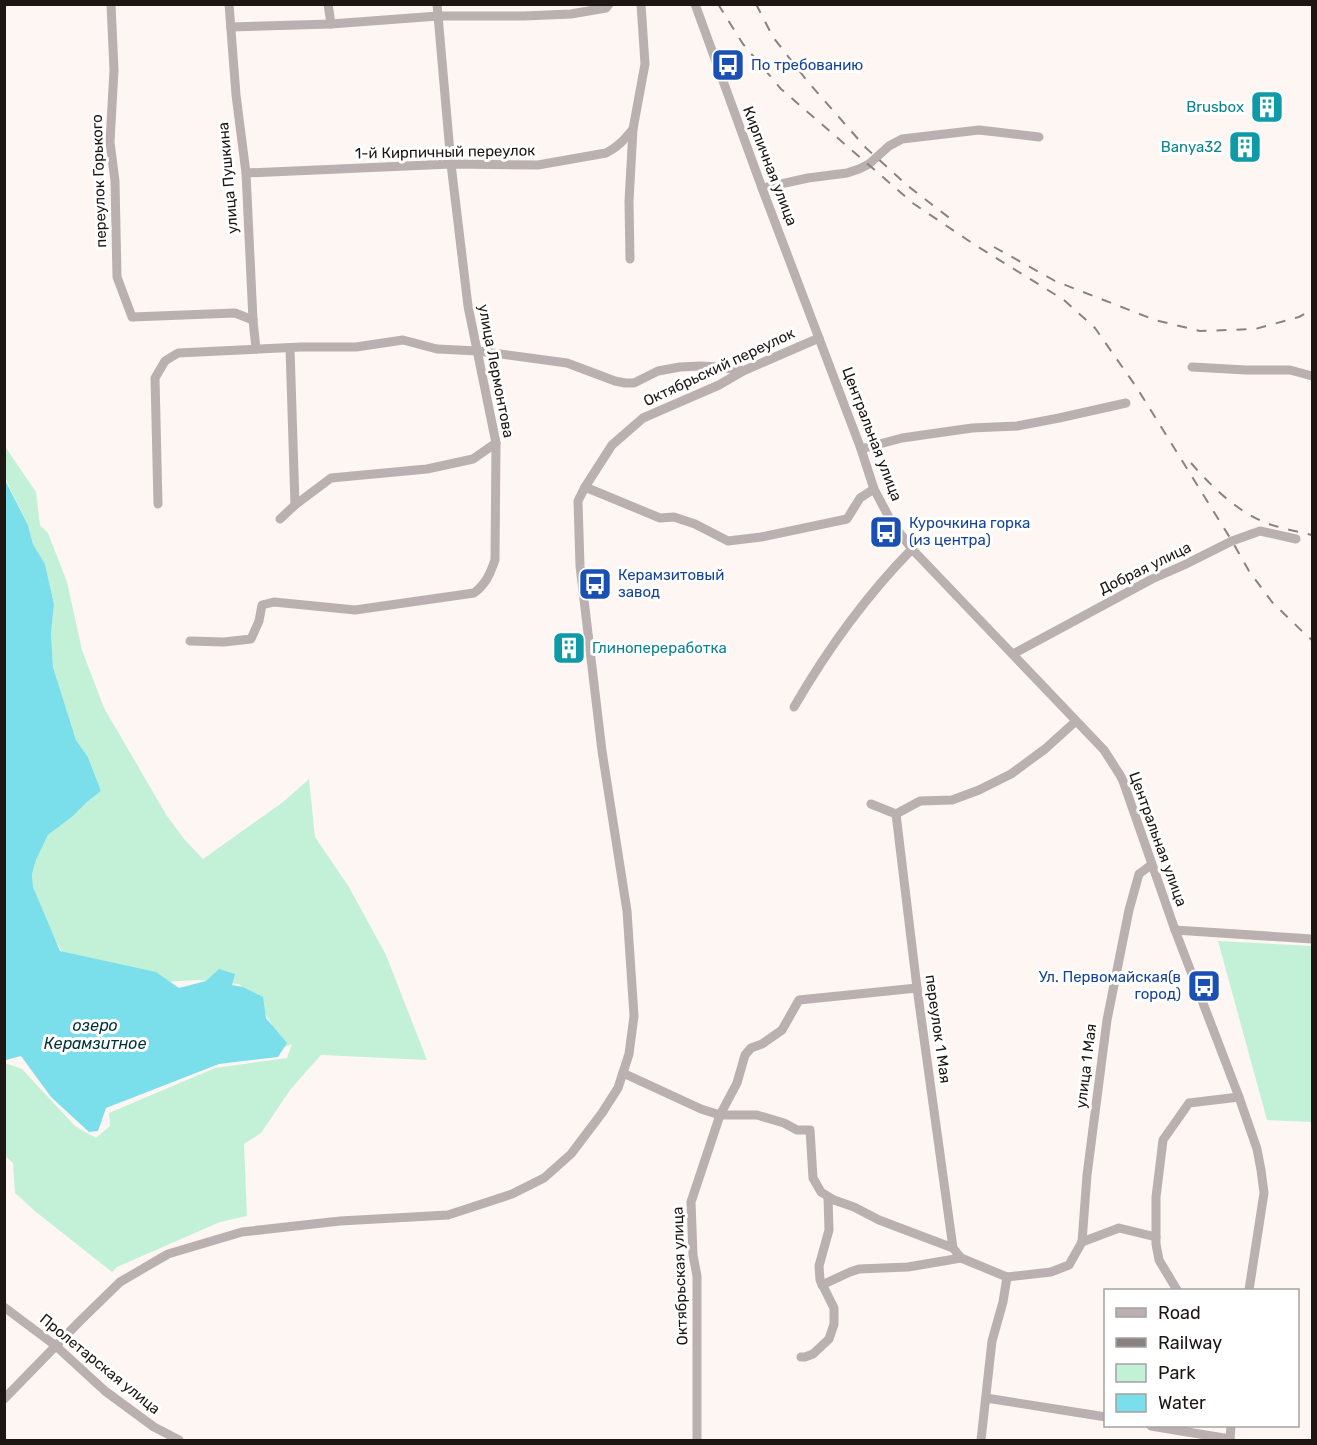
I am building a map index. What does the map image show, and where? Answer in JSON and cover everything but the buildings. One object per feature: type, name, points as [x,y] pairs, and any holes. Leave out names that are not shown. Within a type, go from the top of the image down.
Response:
[{"type":"street","name":"переулок Горького","points":[[111,4],[114,70],[110,142],[115,181],[117,277],[132,317],[235,313],[253,320]]},
{"type":"street","name":"улица Пушкина","points":[[229,4],[236,95],[246,173],[255,349]]},
{"type":"street","points":[[328,4],[331,24]]},
{"type":"street","name":"улица Лермонтова","points":[[190,641],[224,642],[251,639],[259,621],[262,605],[274,602],[355,610],[474,593],[480,589],[489,576],[495,560],[496,443],[468,306],[451,164],[437,4]]},
{"type":"street","points":[[231,27],[331,24],[438,16],[571,14],[606,8],[609,4]]},
{"type":"street","points":[[630,259],[629,201],[633,129],[645,64],[641,4]]},
{"type":"street","name":"Кирпичная улица","points":[[695,4],[819,338]]},
{"type":"street","name":"1-й Кирпичный переулок","points":[[246,173],[451,164],[538,165],[606,153],[622,143],[633,129]]},
{"type":"street","points":[[762,188],[859,170],[889,146],[902,139],[979,130],[1039,137]]},
{"type":"street","name":"Октябрьский переулок","points":[[4,1399],[120,1282],[168,1254],[242,1232],[340,1221],[448,1215],[512,1194],[544,1178],[571,1154],[618,1088],[629,1054],[634,1016],[627,911],[602,751],[580,566],[578,501],[612,445],[643,418],[819,338]]},
{"type":"street","name":"Центральная улица","points":[[819,338],[861,448],[874,489],[892,523],[912,549],[1104,750],[1120,775],[1151,865],[1257,1149],[1264,1193],[1249,1289]]},
{"type":"street","points":[[158,504],[155,378],[165,361],[178,352],[356,347],[403,340],[437,349],[478,351],[567,363],[609,380],[634,383],[658,371],[680,367],[720,367],[743,371]]},
{"type":"street","points":[[290,348],[295,505]]},
{"type":"street","points":[[1192,367],[1290,370],[1312,376]]},
{"type":"street","points":[[861,448],[902,438],[972,428],[1017,426],[1126,403]]},
{"type":"street","points":[[280,519],[331,478],[427,469],[473,459],[496,443]]},
{"type":"street","points":[[585,487],[660,518],[674,517],[695,524],[728,541],[761,537],[847,519],[860,498],[874,489]]},
{"type":"street","name":"Добрая улица","points":[[1012,654],[1152,579],[1232,541],[1260,531],[1296,539]]},
{"type":"street","points":[[794,706],[814,672],[854,615],[912,549]]},
{"type":"street","points":[[871,804],[896,814],[920,801],[952,800],[979,790],[1011,774],[1045,749],[1076,721]]},
{"type":"street","name":"переулок 1 Мая","points":[[896,814],[917,988],[953,1248]]},
{"type":"street","name":"улица 1 Мая","points":[[1082,1242],[1087,1175],[1107,1020],[1139,874],[1151,865]]},
{"type":"street","points":[[1175,930],[1312,939]]},
{"type":"street","name":"Октябрьская улица","points":[[697,1440],[697,1276],[693,1255],[691,1202],[720,1115],[737,1083],[746,1055],[751,1048],[762,1044],[782,1030],[799,1000],[917,988]]},
{"type":"street","points":[[623,1073],[701,1109],[720,1115],[757,1115],[784,1123],[797,1130],[810,1130],[813,1178],[821,1192],[879,1220],[953,1248],[961,1258],[1007,1277],[1051,1272],[1069,1265],[1082,1242],[1119,1228],[1156,1237]]},
{"type":"street","points":[[1176,1289],[1159,1260],[1155,1244],[1156,1197],[1163,1140],[1189,1103],[1239,1097]]},
{"type":"street","points":[[801,1357],[813,1354],[829,1339],[834,1324],[834,1308],[820,1280],[819,1266],[829,1230],[828,1197]]},
{"type":"street","points":[[822,1285],[859,1269],[908,1267],[961,1258]]},
{"type":"street","points":[[981,1440],[992,1341],[1007,1277]]},
{"type":"street","name":"Пролетарская улица","points":[[4,1307],[56,1347],[105,1391],[154,1427],[180,1440]]},
{"type":"street","points":[[986,1398],[1104,1417]]},
{"type":"street","points":[[1162,1427],[1230,1440]]},
{"type":"green space","points":[[4,445],[36,492],[40,525],[48,533],[67,582],[82,650],[104,708],[167,816],[203,859],[283,802],[309,779],[315,837],[349,887],[386,955],[427,1060],[321,1055],[290,1090],[261,1133],[244,1144],[247,1216],[220,1222],[117,1267],[112,1272],[15,1193],[13,1163],[5,1156],[5,1063],[22,1069],[75,1126],[96,1138],[110,1126],[109,1113],[215,1068],[287,1058],[292,1044],[278,1050],[272,1025],[258,1002],[239,984],[199,980],[143,983],[66,958],[48,928],[33,887],[32,874],[36,860],[48,835],[101,791],[88,757],[76,740],[53,667],[51,633],[54,604],[45,564],[33,544],[28,525],[5,478]]},
{"type":"green space","points":[[1218,941],[1312,946],[1312,1122],[1267,1120]]},
{"type":"water","name":"озеро Керамзитное","points":[[4,478],[28,525],[33,544],[45,564],[54,604],[51,633],[53,667],[76,740],[88,757],[101,791],[48,835],[32,874],[33,887],[60,951],[156,972],[179,988],[206,981],[219,969],[235,974],[232,985],[243,987],[263,997],[266,1018],[287,1043],[278,1057],[219,1064],[106,1108],[98,1131],[89,1132],[51,1097],[21,1056],[6,1060],[5,1058]]},
{"type":"railway","points":[[718,4],[743,44],[781,89],[914,204],[1064,300],[1095,328],[1137,388],[1249,571],[1272,602],[1312,640]]},
{"type":"railway","points":[[756,4],[773,37],[808,82],[866,148],[908,186],[952,220]]},
{"type":"railway","points":[[994,247],[1055,281],[1155,320],[1200,331],[1255,329],[1299,317],[1312,310]]},
{"type":"railway","points":[[1191,463],[1218,491],[1249,514],[1272,525],[1312,535]]},
{"type":"place","name":"По требованию","points":[[728,65]]},
{"type":"place","name":"Brusbox","points":[[1267,107]]},
{"type":"place","name":"Banya32","points":[[1245,147]]},
{"type":"place","name":"Курочкина горка (из центра)","points":[[886,532]]},
{"type":"place","name":"Керамзитовый завод","points":[[595,584]]},
{"type":"place","name":"Глинопереработка","points":[[569,648]]},
{"type":"place","name":"Ул. Первомайская(в город)","points":[[1204,986]]}]
